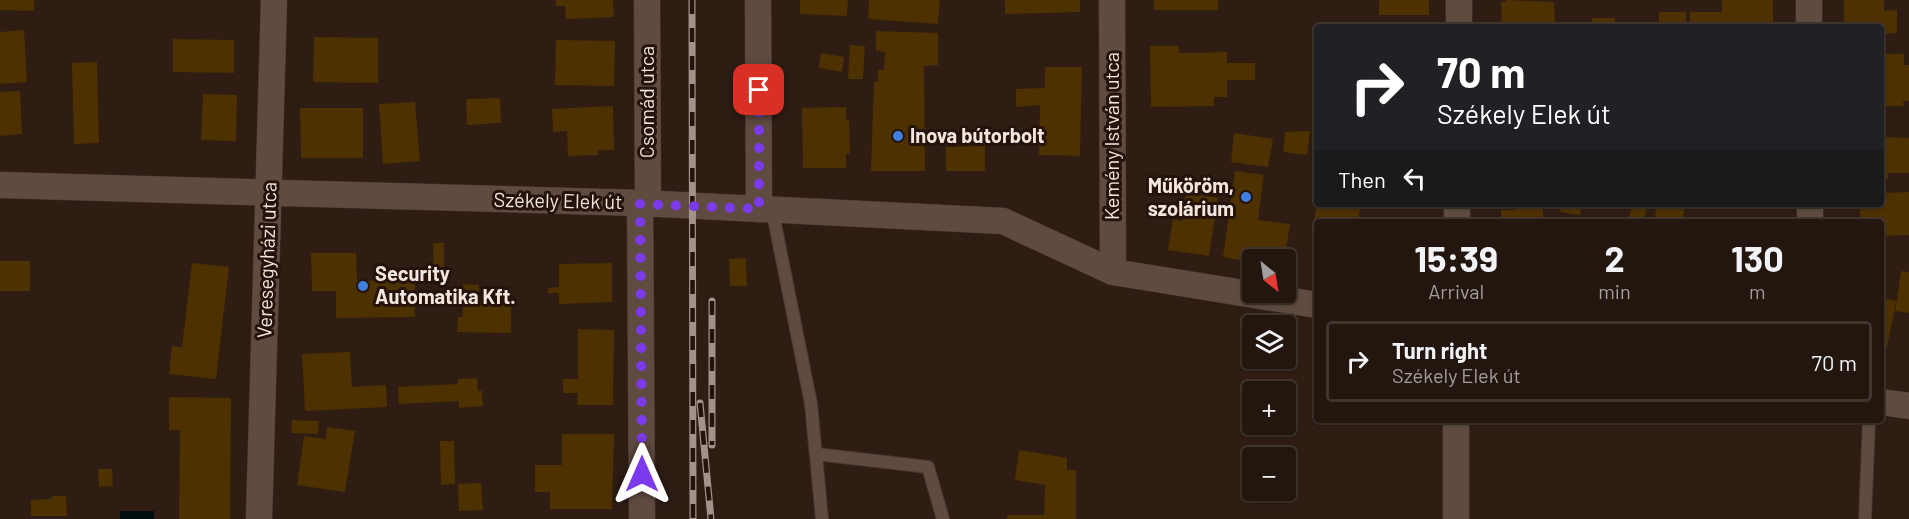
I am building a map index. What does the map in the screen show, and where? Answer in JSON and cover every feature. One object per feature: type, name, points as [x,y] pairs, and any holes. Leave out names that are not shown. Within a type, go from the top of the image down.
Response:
[{"type":"street","name":"Veresegyházi utca","points":[[259,519],[274,0]]},
{"type":"street","name":"Csomád utca","points":[[642,519],[647,0]]},
{"type":"street","points":[[758,0],[766,209]]},
{"type":"street","name":"Kemény István utca","points":[[1112,0],[1113,272]]},
{"type":"street","points":[[1459,0],[1459,24]]},
{"type":"street","points":[[1809,0],[1809,24]]},
{"type":"street","name":"Székely Elek út","points":[[0,185],[644,204],[1003,221],[1113,272],[1314,305]]},
{"type":"street","points":[[1884,402],[1909,406]]},
{"type":"street","points":[[1456,423],[1456,519]]},
{"type":"lane","points":[[766,209],[811,404],[822,519]]},
{"type":"lane","points":[[1865,519],[1869,423]]},
{"type":"lane","points":[[816,454],[928,467],[943,519]]},
{"type":"shaded area","points":[[120,511],[154,511],[154,519],[120,519]]},
{"type":"building","points":[[0,0],[34,0],[34,11],[0,10]]},
{"type":"building","points":[[556,0],[613,0],[614,17],[566,19],[565,6],[556,6]]},
{"type":"building","points":[[800,0],[848,0],[847,16],[800,14]]},
{"type":"building","points":[[869,0],[940,0],[938,24],[868,19]]},
{"type":"building","points":[[1005,0],[1080,0],[1080,12],[1005,14]]},
{"type":"building","points":[[1154,0],[1218,0],[1218,10],[1154,10]]},
{"type":"building","points":[[1379,0],[1429,0],[1429,15],[1379,15]]},
{"type":"building","points":[[1506,0],[1554,2],[1555,24],[1502,24],[1501,2],[1506,2]]},
{"type":"building","points":[[1722,0],[1773,0],[1773,24],[1690,24],[1690,12],[1722,12]]},
{"type":"building","points":[[1844,0],[1884,0],[1884,11],[1897,10],[1897,33],[1884,34],[1884,24],[1844,24]]},
{"type":"building","points":[[1659,12],[1686,12],[1686,24],[1659,24]]},
{"type":"building","points":[[1592,18],[1615,18],[1615,24],[1592,24]]},
{"type":"building","points":[[24,30],[27,82],[0,84],[0,32]]},
{"type":"building","points":[[876,31],[938,33],[938,65],[924,66],[925,171],[871,171],[874,82],[878,82],[878,70],[884,70],[885,52],[876,51]]},
{"type":"building","points":[[314,37],[378,38],[378,83],[313,82]]},
{"type":"building","points":[[173,39],[234,40],[234,73],[173,72]]},
{"type":"building","points":[[556,40],[615,41],[614,86],[555,85]]},
{"type":"building","points":[[850,45],[865,46],[863,79],[848,79]]},
{"type":"building","points":[[1150,46],[1179,46],[1179,53],[1227,52],[1227,63],[1255,63],[1255,80],[1227,80],[1227,97],[1214,97],[1214,106],[1151,107]]},
{"type":"building","points":[[821,53],[844,57],[842,72],[819,68]]},
{"type":"building","points":[[1884,54],[1904,54],[1904,65],[1909,65],[1909,101],[1903,101],[1904,106],[1884,106]]},
{"type":"building","points":[[97,62],[99,143],[74,144],[72,63]]},
{"type":"building","points":[[1045,67],[1082,67],[1080,156],[1039,155],[1040,105],[1016,107],[1016,89],[1045,88]]},
{"type":"building","points":[[20,91],[22,134],[0,136],[0,92]]},
{"type":"building","points":[[203,94],[237,95],[236,141],[201,140]]},
{"type":"building","points":[[500,98],[501,123],[467,125],[466,99]]},
{"type":"building","points":[[415,102],[420,161],[383,164],[379,104]]},
{"type":"building","points":[[613,106],[614,150],[598,150],[598,155],[568,156],[567,131],[553,132],[552,109]]},
{"type":"building","points":[[846,107],[846,120],[849,119],[850,153],[846,154],[846,168],[803,168],[802,108]]},
{"type":"building","points":[[300,108],[363,108],[363,158],[301,158]]},
{"type":"building","points":[[1310,131],[1307,155],[1283,152],[1285,132]]},
{"type":"building","points":[[1234,133],[1273,139],[1268,167],[1231,162]]},
{"type":"building","points":[[1884,137],[1909,138],[1909,173],[1888,173],[1888,179],[1884,179]]},
{"type":"building","points":[[985,146],[985,171],[946,171],[946,147]]},
{"type":"building","name":"Műköröm, szolárium","points":[[1235,171],[1264,175],[1258,220],[1290,224],[1286,249],[1242,249],[1242,260],[1223,257]]},
{"type":"building","points":[[1909,192],[1909,235],[1884,236],[1884,219],[1860,219],[1860,207],[1884,207],[1884,193]]},
{"type":"building","points":[[1186,193],[1218,198],[1209,256],[1168,250],[1173,219],[1182,221]]},
{"type":"building","points":[[1316,207],[1360,207],[1358,219],[1339,217],[1339,219],[1314,219]]},
{"type":"building","points":[[1515,207],[1543,207],[1543,219],[1501,219],[1501,210],[1515,210]]},
{"type":"building","points":[[1560,207],[1581,207],[1580,215],[1560,212]]},
{"type":"building","points":[[1631,207],[1647,207],[1644,219],[1629,219]]},
{"type":"building","points":[[1657,207],[1684,209],[1682,219],[1655,219]]},
{"type":"building","points":[[433,243],[444,243],[444,279],[434,279]]},
{"type":"building","name":"Security Automatika Kft.","points":[[311,253],[356,253],[357,281],[415,280],[415,317],[336,318],[336,291],[312,291]]},
{"type":"building","points":[[746,258],[747,286],[730,286],[729,259]]},
{"type":"building","points":[[0,261],[30,261],[30,291],[0,291]]},
{"type":"building","points":[[192,263],[229,267],[216,379],[169,374],[172,346],[182,347]]},
{"type":"building","points":[[612,263],[612,302],[559,304],[559,293],[548,293],[548,288],[559,287],[559,264]]},
{"type":"building","points":[[1901,271],[1909,272],[1909,313],[1895,311]]},
{"type":"building","points":[[463,284],[479,285],[479,298],[511,299],[511,333],[457,332],[458,317],[463,317]]},
{"type":"building","points":[[1884,299],[1896,301],[1887,347],[1884,346]]},
{"type":"building","points":[[578,329],[614,330],[613,405],[577,405],[578,393],[563,393],[563,379],[578,379]]},
{"type":"building","points":[[350,352],[352,387],[386,385],[387,407],[305,411],[302,354]]},
{"type":"building","points":[[477,378],[478,391],[482,391],[483,406],[459,408],[459,401],[399,404],[398,387],[458,384],[458,379]]},
{"type":"building","points":[[169,397],[231,398],[230,519],[179,519],[180,430],[169,430]]},
{"type":"building","points":[[292,420],[319,421],[318,434],[291,433]]},
{"type":"building","points":[[327,427],[355,431],[345,492],[297,485],[304,436],[326,439]]},
{"type":"building","points":[[562,434],[614,434],[612,509],[550,509],[550,492],[535,492],[535,465],[562,465]]},
{"type":"building","points":[[440,441],[454,441],[455,484],[441,485]]},
{"type":"building","points":[[1019,450],[1067,458],[1067,470],[1076,470],[1076,519],[1007,519],[1007,515],[1044,515],[1045,485],[1015,480]]},
{"type":"building","points":[[98,469],[112,469],[113,486],[99,487]]},
{"type":"building","points":[[481,483],[483,510],[459,511],[458,484]]},
{"type":"building","points":[[51,496],[66,496],[67,516],[31,516],[31,500],[52,499]]},
{"type":"railway","points":[[692,0],[693,519]]},
{"type":"railway","points":[[712,301],[712,445]]},
{"type":"railway","points":[[700,403],[711,519]]},
{"type":"place","name":"Inova bútorbolt","points":[[898,136]]},
{"type":"place","name":"Műköröm, szolárium","points":[[1246,197]]},
{"type":"place","name":"Security Automatika Kft.","points":[[363,286]]},
{"type":"route","points":[[642,474],[640,204],[759,209],[759,90]]}]
